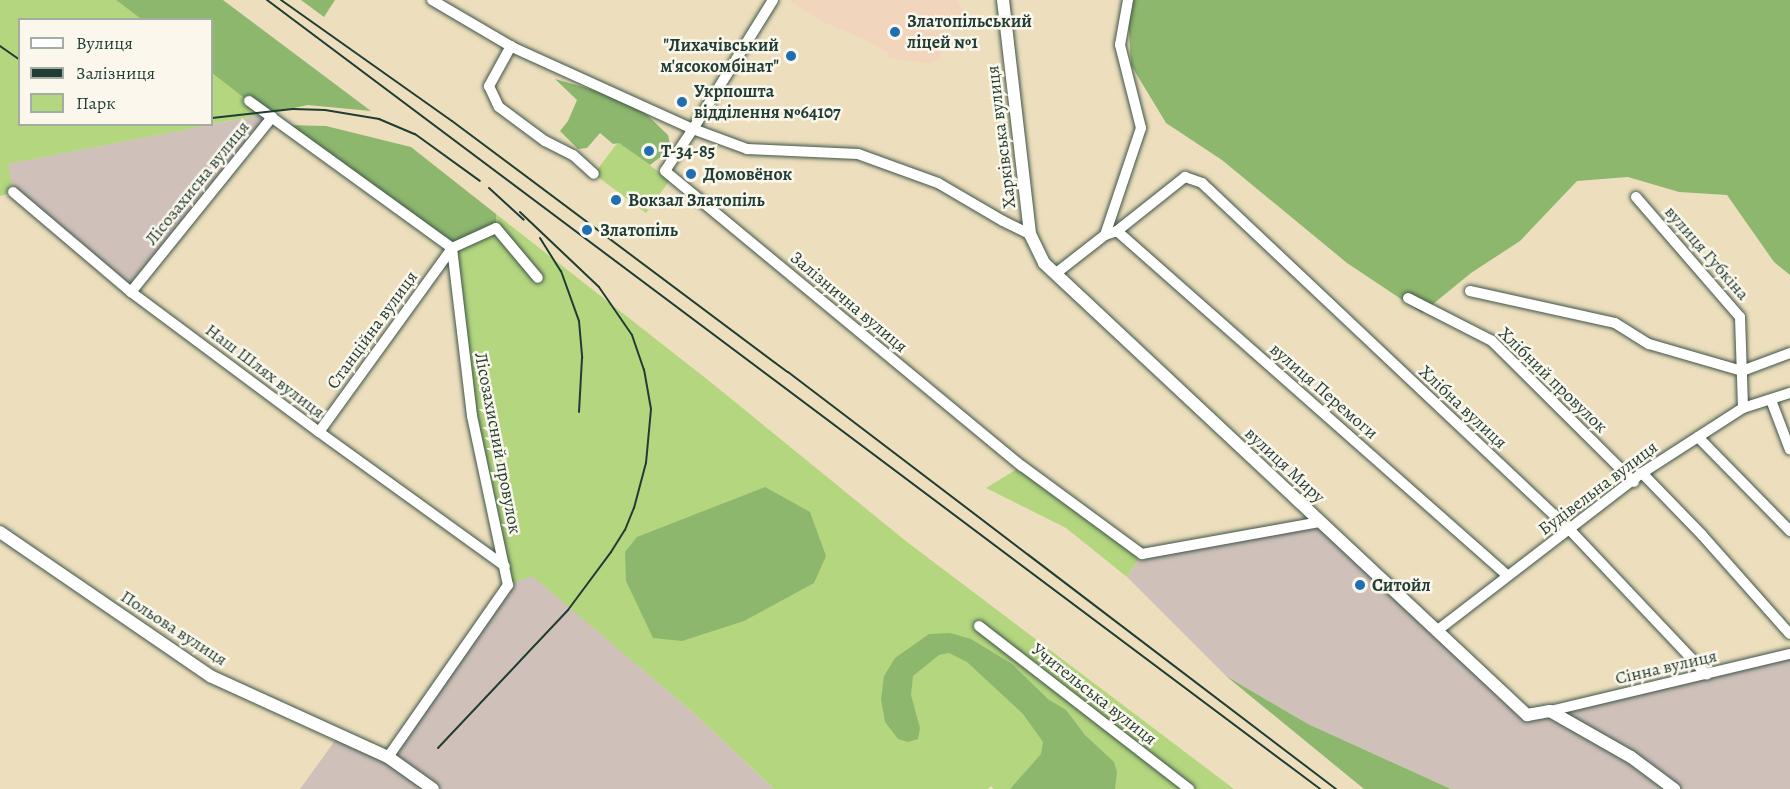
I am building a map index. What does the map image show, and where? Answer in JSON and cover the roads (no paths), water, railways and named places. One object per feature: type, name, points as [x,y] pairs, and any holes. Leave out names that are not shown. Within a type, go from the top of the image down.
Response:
[{"type":"main road","name":"Харківська вулиця","points":[[1003,0],[1030,234]]},
{"type":"main road","name":"вулиця Миру","points":[[1030,234],[1044,263],[1054,274],[1527,715],[1550,711]]},
{"type":"main road","name":"Польова вулиця","points":[[0,532],[210,676],[388,757],[433,789]]},
{"type":"main road","points":[[1550,711],[1631,757],[1674,789]]},
{"type":"street","points":[[432,0],[511,46],[693,129],[747,149],[858,154],[938,183],[1030,234]]},
{"type":"street","points":[[1106,235],[1140,128],[1120,45],[1128,0]]},
{"type":"street","points":[[693,129],[767,2]]},
{"type":"street","points":[[511,46],[489,86],[499,107],[545,141],[573,155],[594,174]]},
{"type":"street","name":"Лісозахисна вулиця","points":[[131,292],[272,117],[249,101]]},
{"type":"street","points":[[272,117],[452,248],[496,228],[538,278]]},
{"type":"street","name":"Залізнична вулиця","points":[[693,129],[665,171],[1022,466],[1142,554],[1319,522]]},
{"type":"street","name":"Хлібна вулиця","points":[[1117,231],[1185,177],[1202,183],[1570,530],[1707,675]]},
{"type":"street","name":"Наш Шлях вулиця","points":[[14,192],[131,292],[319,432],[506,566]]},
{"type":"street","name":"вулиця Губкіна","points":[[1636,197],[1740,317],[1743,408]]},
{"type":"street","points":[[1054,274],[1106,235],[1117,231]]},
{"type":"street","name":"вулиця Перемоги","points":[[1117,231],[1508,576]]},
{"type":"street","name":"Станційна вулиця","points":[[319,432],[452,248]]},
{"type":"street","name":"Лісозахисний провулок","points":[[388,757],[508,585],[506,566],[472,416],[452,248]]},
{"type":"street","points":[[1470,291],[1615,323],[1649,345],[1742,371],[1790,353]]},
{"type":"street","name":"Хлібний провулок","points":[[1408,298],[1492,341],[1634,482]]},
{"type":"street","name":"Будівельна вулиця","points":[[1438,630],[1634,482],[1642,473],[1743,408],[1790,393]]},
{"type":"street","points":[[1771,400],[1790,450]]},
{"type":"street","points":[[1698,437],[1790,531]]},
{"type":"street","points":[[1642,473],[1702,535],[1790,634]]},
{"type":"street","name":"Учительська вулиця","points":[[979,626],[1189,789]]},
{"type":"street","name":"Сінна вулиця","points":[[1550,711],[1790,654]]},
{"type":"railway","points":[[267,0],[1320,789]]},
{"type":"railway","points":[[281,0],[452,121],[788,372],[1336,789]]},
{"type":"railway","points":[[0,46],[18,59]]},
{"type":"railway","points":[[213,118],[293,109],[325,110],[379,119],[415,134],[480,181]]},
{"type":"railway","points":[[489,188],[524,220]]},
{"type":"railway","points":[[438,748],[568,610],[611,552],[625,530],[634,508],[646,463],[651,409],[644,370],[632,335],[599,287],[520,212]]},
{"type":"railway","points":[[540,238],[561,271],[579,321],[582,358],[579,412]]},
{"type":"place","name":"Златопільський ліцей №1","points":[[895,32]]},
{"type":"place","name":"\"Лихачівський м'ясокомбінат\"","points":[[791,56]]},
{"type":"place","name":"Укрпошта відділення №64107","points":[[682,102]]},
{"type":"place","name":"Т-34-85","points":[[649,151]]},
{"type":"place","name":"Домовёнок","points":[[691,174]]},
{"type":"place","name":"Вокзал Златопіль","points":[[616,200]]},
{"type":"place","name":"Златопіль","points":[[587,230]]},
{"type":"place","name":"Ситойл","points":[[1360,585]]}]
